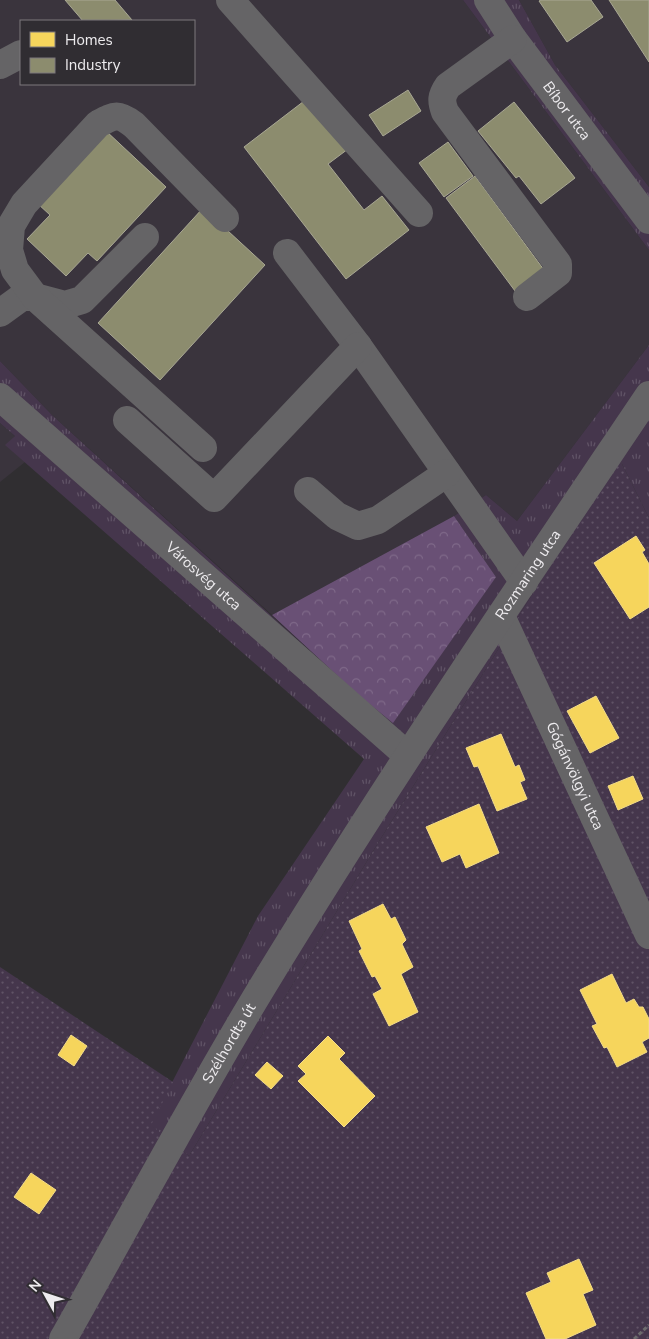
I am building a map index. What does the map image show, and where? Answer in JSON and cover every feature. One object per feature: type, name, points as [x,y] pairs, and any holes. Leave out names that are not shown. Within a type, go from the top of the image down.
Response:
[{"type":"street","points":[[230,0],[419,213]]},
{"type":"street","name":"Bíbor utca","points":[[488,0],[513,38],[555,78],[649,220]]},
{"type":"street","points":[[513,38],[448,86],[442,95],[442,102],[445,112],[558,264],[558,274],[527,297]]},
{"type":"street","points":[[0,65],[20,55]]},
{"type":"street","points":[[202,448],[36,297],[15,270],[10,250],[11,226],[24,204],[98,124],[113,116],[124,118],[134,125],[225,218]]},
{"type":"street","points":[[0,313],[22,297],[36,297],[65,305],[82,300],[145,237]]},
{"type":"street","points":[[288,253],[358,346],[524,582]]},
{"type":"street","points":[[127,420],[214,498],[358,346]]},
{"type":"street","name":"Rozmaring utca","points":[[407,755],[649,395]]},
{"type":"street","name":"Városvég utca","points":[[0,397],[407,755]]},
{"type":"street","points":[[308,491],[337,516],[358,526],[378,520],[447,472]]},
{"type":"street","name":"Gógánvölgyi utca","points":[[502,616],[649,936]]},
{"type":"street","name":"Szélhordta út","points":[[63,1339],[259,992],[407,755]]},
{"type":"path","points":[[634,1339],[649,1324]]},
{"type":"shaded area","points":[[0,0],[463,0],[649,250],[649,345],[517,521],[486,495],[454,516],[272,615],[52,415],[0,361]]},
{"type":"shaded area","points":[[519,0],[649,0],[649,187],[555,65]]},
{"type":"shaded area","points":[[0,423],[15,436],[6,445],[25,462],[0,482]]},
{"type":"green space","points":[[463,0],[519,0],[555,65],[649,187],[649,250]]},
{"type":"green space","points":[[649,345],[649,518],[618,456],[378,843],[189,1156],[150,1125],[258,916],[364,759],[5,445],[15,436],[0,423],[0,361],[52,415],[356,693],[496,577],[454,516],[486,495],[517,521]]},
{"type":"green space","points":[[618,456],[649,518],[649,1339],[0,1339],[0,967],[173,1082],[151,1125],[189,1156],[378,843]]},
{"type":"green space","points":[[454,516],[496,577],[393,723],[356,693],[272,615]]},
{"type":"building: Homes","points":[[636,536],[645,550],[642,552],[649,564],[649,607],[630,619],[594,563]]},
{"type":"building: Homes","points":[[596,696],[619,738],[590,753],[567,711]]},
{"type":"building: Homes","points":[[501,734],[515,767],[519,765],[525,780],[520,782],[527,799],[497,811],[478,766],[474,767],[466,748]]},
{"type":"building: Homes","points":[[633,776],[643,799],[618,810],[608,786]]},
{"type":"building: Homes","points":[[479,804],[499,853],[466,868],[460,854],[442,862],[426,827]]},
{"type":"building: Homes","points":[[383,904],[391,919],[395,917],[406,940],[402,944],[413,967],[401,974],[418,1012],[389,1026],[373,994],[382,989],[375,976],[372,977],[359,951],[362,949],[349,921]]},
{"type":"building: Homes","points":[[612,974],[626,1003],[634,999],[639,1007],[643,1007],[649,1019],[649,1038],[642,1042],[647,1052],[617,1067],[607,1047],[604,1048],[592,1026],[597,1024],[580,990]]},
{"type":"building: Homes","points":[[71,1035],[87,1046],[74,1066],[58,1055]]},
{"type":"building: Homes","points":[[328,1036],[345,1053],[339,1059],[375,1096],[344,1127],[298,1081],[306,1074],[298,1066]]},
{"type":"building: Homes","points":[[267,1062],[283,1076],[271,1089],[255,1075]]},
{"type":"building: Homes","points":[[31,1173],[56,1190],[39,1214],[14,1197]]},
{"type":"building: Homes","points":[[579,1259],[593,1290],[583,1294],[596,1325],[565,1339],[546,1339],[526,1293],[551,1282],[547,1273]]},
{"type":"building: Industry","points":[[65,0],[115,0],[132,20],[82,20]]},
{"type":"building: Industry","points":[[591,0],[603,17],[567,42],[539,1]]},
{"type":"building: Industry","points":[[609,0],[649,0],[649,62]]},
{"type":"building: Industry","points":[[408,90],[421,111],[383,136],[369,115]]},
{"type":"building: Industry","points":[[308,98],[348,149],[328,164],[364,210],[382,196],[409,230],[346,279],[244,147]]},
{"type":"building: Industry","points":[[514,102],[575,178],[541,204],[519,176],[516,178],[478,131]]},
{"type":"building: Industry","points":[[105,130],[166,187],[97,261],[88,253],[66,276],[27,239],[50,215],[37,203]]},
{"type":"building: Industry","points":[[448,142],[473,176],[444,197],[419,163]]},
{"type":"building: Industry","points":[[475,176],[547,274],[518,295],[446,198]]},
{"type":"building: Industry","points":[[203,208],[265,265],[160,380],[98,323]]}]
